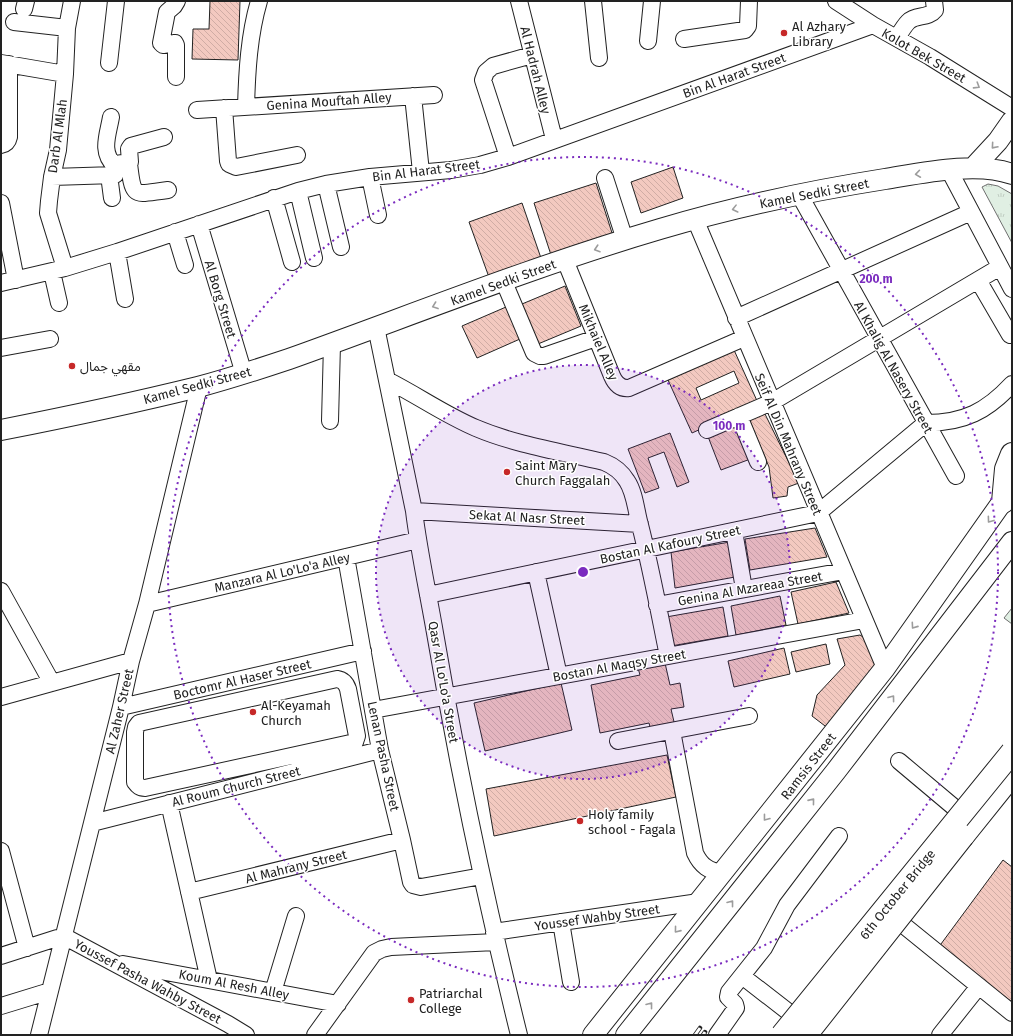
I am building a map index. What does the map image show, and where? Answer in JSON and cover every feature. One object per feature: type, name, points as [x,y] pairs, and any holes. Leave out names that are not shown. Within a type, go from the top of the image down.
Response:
[{"type":"highway","points":[[1008,495],[1006,469],[1011,455]]},
{"type":"highway","name":"6th October Bridge","points":[[782,1035],[1012,752]]},
{"type":"highway","name":"6th October Bridge","points":[[802,1031],[1012,775]]},
{"type":"main road","points":[[973,168],[998,141],[1012,121]]},
{"type":"main road","name":"Kamel Sedki Street","points":[[1,430],[130,403],[244,374],[565,260],[695,219],[799,194],[949,170],[973,168],[998,169],[1012,174]]},
{"type":"main road","name":"Ramsis Street","points":[[593,1035],[885,668],[1008,495]]},
{"type":"main road","name":"Ramsis Street","points":[[626,1035],[836,771],[1012,542]]},
{"type":"main road","points":[[802,1031],[891,915],[1012,764]]},
{"type":"street","name":"Darb Al Mlah","points":[[59,302],[59,270],[48,213],[50,189],[58,150],[65,74],[67,28],[72,1]]},
{"type":"street","points":[[109,63],[116,1]]},
{"type":"street","points":[[176,77],[176,45],[175,43],[163,45],[161,43],[167,12],[177,1]]},
{"type":"street","points":[[246,106],[250,42],[259,1]]},
{"type":"street","name":"Al Hadrah Alley","points":[[519,1],[554,139]]},
{"type":"street","points":[[593,1],[599,58]]},
{"type":"street","points":[[648,41],[652,1]]},
{"type":"street","points":[[684,39],[745,30],[748,26],[749,1]]},
{"type":"street","name":"Kolot Bek Street","points":[[836,1],[873,25],[930,57],[1012,108]]},
{"type":"street","points":[[897,38],[908,22],[917,18],[928,16],[932,13],[935,10],[934,1]]},
{"type":"street","points":[[14,22],[67,28]]},
{"type":"street","name":"Bin Al Harat Street","points":[[8,282],[59,270],[117,252],[274,198],[326,184],[370,177],[458,169],[480,165],[508,157],[554,139],[873,25]]},
{"type":"street","points":[[508,157],[483,80],[486,72],[493,66],[532,55]]},
{"type":"street","points":[[1,145],[8,141],[9,137],[5,63],[65,74]]},
{"type":"street","name":"Genina Mouftah Alley","points":[[197,110],[434,95]]},
{"type":"street","points":[[413,96],[421,172]]},
{"type":"street","points":[[224,108],[228,161],[232,166],[236,167],[297,155]]},
{"type":"street","points":[[111,117],[105,149],[106,156],[118,168],[133,190],[137,193],[168,190]]},
{"type":"street","points":[[52,177],[118,168],[130,161],[129,149],[131,146],[164,138]]},
{"type":"street","points":[[112,198],[118,168]]},
{"type":"street","points":[[949,170],[1012,289]]},
{"type":"street","points":[[370,177],[378,215]]},
{"type":"street","points":[[605,178],[625,240]]},
{"type":"street","points":[[326,184],[341,248]]},
{"type":"street","points":[[298,191],[314,258]]},
{"type":"street","name":"Al Khalig Al Nasery Street","points":[[799,194],[956,476]]},
{"type":"street","points":[[274,198],[292,262]]},
{"type":"street","points":[[736,318],[971,212]]},
{"type":"street","points":[[2,213],[8,282]]},
{"type":"street","name":"Seif Al Din Mahrany Street","points":[[695,219],[818,513],[885,668]]},
{"type":"street","name":"Al Borg Street","points":[[199,224],[244,374]]},
{"type":"street","points":[[175,232],[185,265]]},
{"type":"street","points":[[117,252],[125,299]]},
{"type":"street","name":"Mikhaiel Alley","points":[[565,260],[615,383],[624,388],[629,388],[744,338]]},
{"type":"street","points":[[707,430],[772,402],[1000,267]]},
{"type":"street","points":[[978,280],[1010,335]]},
{"type":"street","points":[[504,282],[534,353],[537,355],[544,356],[596,338]]},
{"type":"street","name":"Qasr Al Lo'Lo'a Street","points":[[376,327],[414,511],[446,697],[482,876],[495,937],[520,1035]]},
{"type":"street","points":[[1,348],[50,339]]},
{"type":"street","points":[[330,421],[332,344]]},
{"type":"street","points":[[387,380],[460,421],[476,428],[509,439],[604,462],[614,466],[622,473],[628,482],[640,524],[668,656]]},
{"type":"street","points":[[818,513],[926,423],[942,423],[974,414],[986,408],[998,399],[1012,384]]},
{"type":"street","name":"Al Zaher Street","points":[[39,1035],[121,707],[131,661],[147,604],[199,386]]},
{"type":"street","points":[[739,416],[758,462]]},
{"type":"street","name":"Sekat Al Nasr Street","points":[[414,511],[640,524]]},
{"type":"street","name":"Bostan Al Kafoury Street","points":[[428,595],[818,513]]},
{"type":"street","points":[[734,531],[744,589]]},
{"type":"street","name":"Manzara Al Lo'Lo'a Alley","points":[[147,604],[418,540]]},
{"type":"street","name":"Lenan Pasha Street","points":[[346,557],[380,750],[411,882],[413,885],[421,887],[482,876]]},
{"type":"street","name":"Genina Al Mzareaa Street","points":[[657,605],[844,571]]},
{"type":"street","points":[[536,572],[559,676]]},
{"type":"street","points":[[1,591],[52,683]]},
{"type":"street","name":"Bostan Al Maqsy Street","points":[[373,710],[864,620]]},
{"type":"street","name":"Boctomr Al Haser Street","points":[[121,707],[363,651]]},
{"type":"street","points":[[1,697],[131,661]]},
{"type":"street","points":[[337,679],[342,680],[348,688],[357,739],[352,743],[145,788],[137,786],[135,782],[135,732],[139,723],[246,699],[337,679]]},
{"type":"street","points":[[240,680],[246,699]]},
{"type":"street","points":[[618,742],[749,716]]},
{"type":"street","points":[[672,731],[695,853],[699,861],[706,867],[713,872],[722,873]]},
{"type":"street","name":"Al Roum Church Street","points":[[92,823],[380,750]]},
{"type":"street","points":[[899,761],[968,819]]},
{"type":"street","points":[[169,803],[209,980]]},
{"type":"street","points":[[717,1035],[734,1011],[735,1004],[727,994],[768,942],[780,916],[787,905],[839,836]]},
{"type":"street","name":"Al Mahrany Street","points":[[189,892],[402,840]]},
{"type":"street","points":[[1,851],[27,948]]},
{"type":"street","name":"Youssef Wahby Street","points":[[315,1035],[374,954],[382,949],[495,937],[561,922],[699,902]]},
{"type":"street","points":[[891,915],[1012,1013]]},
{"type":"street","points":[[273,992],[296,916]]},
{"type":"street","points":[[561,922],[571,982]]},
{"type":"street","name":"Youssef Pasha Wahby Street","points":[[1,956],[57,938],[69,939],[225,1030],[246,1035]]},
{"type":"street","name":"Koum Al Resh Alley","points":[[108,961],[338,1004]]},
{"type":"street","points":[[742,976],[802,1031]]},
{"type":"street","points":[[940,1035],[979,986]]},
{"type":"street","points":[[1,1006],[50,991]]},
{"type":"green space","points":[[988,184],[998,186],[1012,194],[1012,243],[982,187]]},
{"type":"green space","points":[[1012,608],[1012,624],[1004,618]]},
{"type":"building","points":[[210,1],[240,1],[238,60],[192,59],[193,29],[209,29]]},
{"type":"building","points":[[673,167],[683,198],[641,213],[631,182]]},
{"type":"building","points":[[596,183],[613,236],[552,258],[534,203]]},
{"type":"building","points":[[522,203],[542,261],[490,280],[469,222]]},
{"type":"building","points":[[565,286],[581,326],[538,344],[522,304]]},
{"type":"building","points":[[506,307],[520,339],[477,358],[462,326]]},
{"type":"building","points":[[734,350],[758,403],[692,433],[668,380]],"holes":[[[734,371],[739,383],[701,400],[696,388]]]},
{"type":"building","points":[[764,412],[799,483],[788,487],[787,496],[773,498],[769,467],[749,419]]},
{"type":"building","points":[[740,421],[753,458],[721,470],[707,434]]},
{"type":"building","points":[[670,433],[689,482],[677,487],[664,452],[648,458],[659,488],[645,493],[628,449]]},
{"type":"building","points":[[815,528],[827,557],[750,570],[745,539]]},
{"type":"building","points":[[730,542],[735,577],[675,588],[671,552]]},
{"type":"building","points":[[836,582],[849,613],[798,624],[791,592]]},
{"type":"building","points":[[780,596],[786,625],[736,635],[731,606]]},
{"type":"building","points":[[723,607],[728,636],[671,646],[666,617]]},
{"type":"building","points":[[860,635],[869,641],[878,669],[829,729],[812,716],[817,695],[845,665],[837,639]]},
{"type":"building","points":[[826,644],[830,664],[796,672],[791,652]]},
{"type":"building","points":[[784,648],[790,674],[734,687],[728,661]]},
{"type":"building","points":[[665,663],[670,685],[680,683],[684,707],[671,709],[675,726],[651,731],[649,723],[600,733],[591,685],[640,675],[638,668]]},
{"type":"building","points":[[561,683],[572,730],[485,751],[474,703]]},
{"type":"building","points":[[667,755],[676,797],[494,836],[486,789]]},
{"type":"building","points":[[1003,860],[1012,867],[1012,1002],[938,948]]},
{"type":"railway","points":[[695,1035],[700,1028]]},
{"type":"place","name":"Al Azhary Library","points":[[784,33]]},
{"type":"place","name":"مقهي جمال","points":[[72,366]]},
{"type":"place","name":"Saint Mary Church Faggalah","points":[[507,472]]},
{"type":"place","name":"Al-Keyamah Church","points":[[253,712]]},
{"type":"place","name":"Holy family school - Fagala","points":[[580,821]]},
{"type":"place","name":"Patriarchal College","points":[[411,1000]]}]
